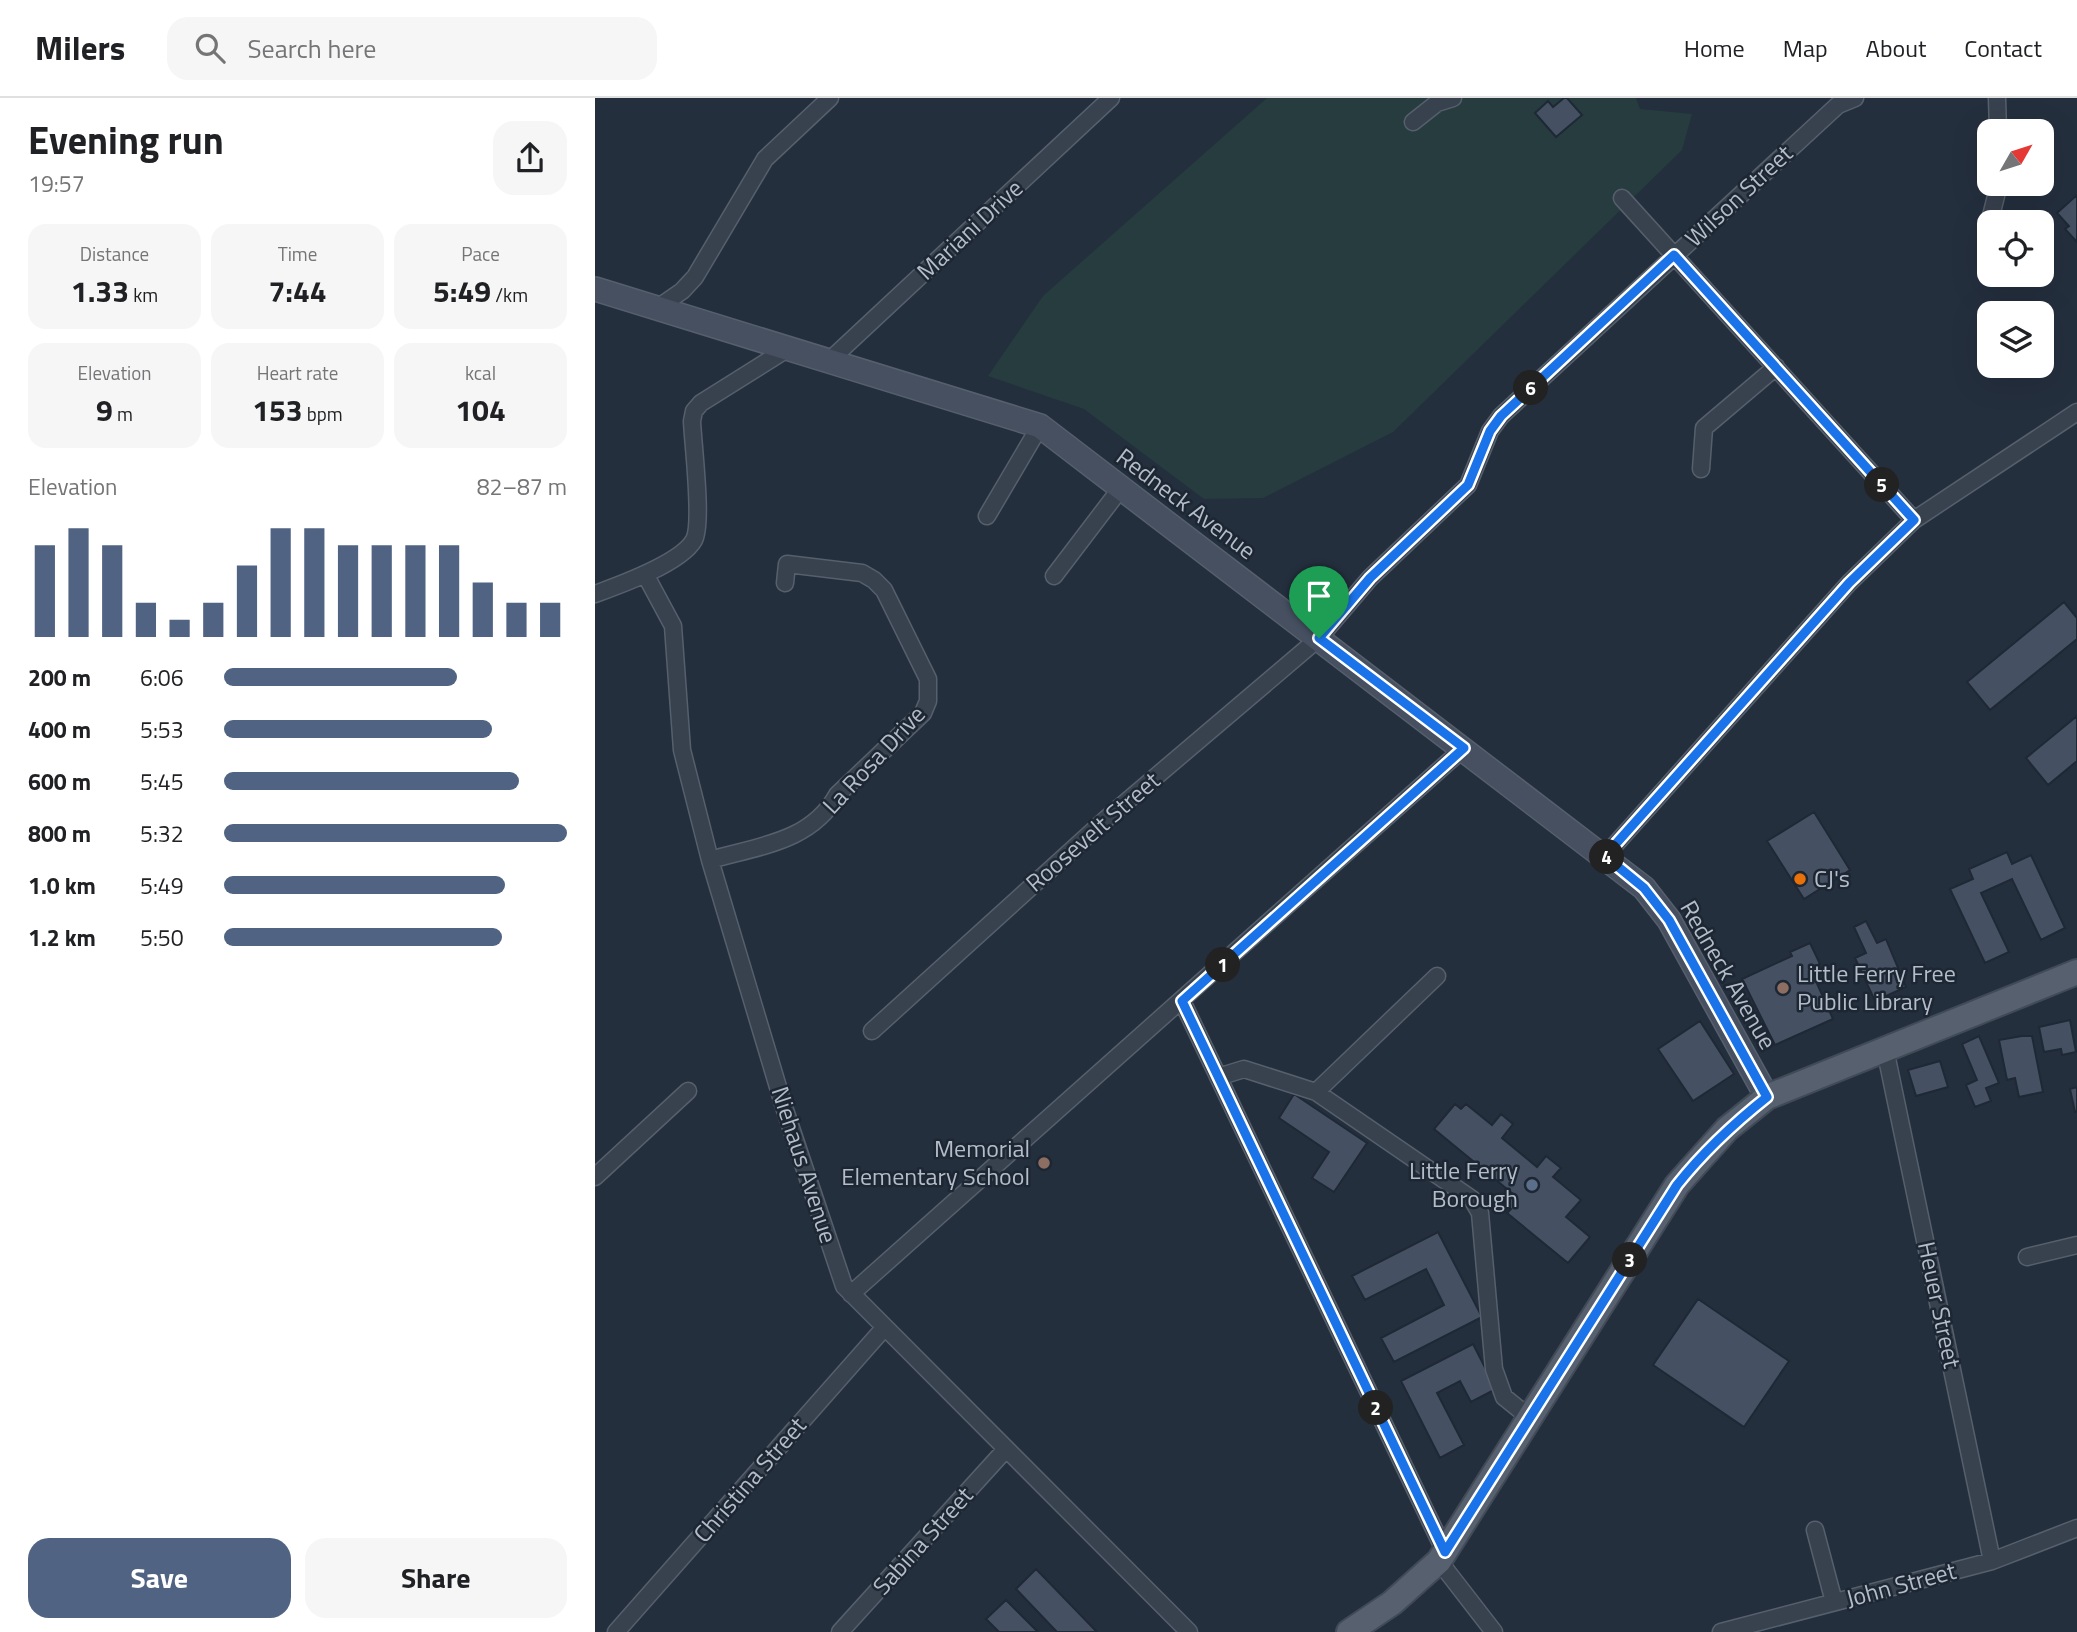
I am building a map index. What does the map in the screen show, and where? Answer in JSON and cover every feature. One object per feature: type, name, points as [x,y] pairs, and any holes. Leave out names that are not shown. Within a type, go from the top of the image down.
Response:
[{"type":"main road","points":[[1349,1632],[1392,1603],[1442,1556],[1677,1185],[1700,1156],[1727,1129],[1767,1097],[2077,972]]},
{"type":"street","points":[[656,309],[682,291],[695,276],[765,159],[830,98]]},
{"type":"street","name":"Mariani Drive","points":[[829,362],[1111,98]]},
{"type":"street","points":[[1413,122],[1437,103],[1453,98]]},
{"type":"street","name":"Wilson Street","points":[[1319,638],[1370,578],[1468,485],[1490,431],[1501,416],[1838,105],[1855,98]]},
{"type":"street","points":[[1997,98],[1998,119]]},
{"type":"street","points":[[1622,198],[1914,520]]},
{"type":"street","name":"Redneck Avenue","points":[[595,289],[1040,426],[1644,888],[1669,920],[1767,1097]]},
{"type":"street","points":[[595,594],[645,574],[686,550],[698,528],[692,421],[694,411],[701,402],[787,348]]},
{"type":"street","points":[[1701,469],[1704,428],[1776,367]]},
{"type":"street","points":[[1605,856],[1849,583],[1914,520],[2077,412]]},
{"type":"street","points":[[987,516],[1040,426]]},
{"type":"street","points":[[1054,576],[1121,488]]},
{"type":"street","name":"La Rosa Drive","points":[[710,860],[800,833],[816,823],[837,795],[923,713],[929,701],[928,679],[884,590],[874,580],[862,573],[786,564],[785,583]]},
{"type":"street","name":"Niehaus Avenue","points":[[645,574],[673,626],[682,750],[710,860],[784,1107],[844,1286],[1189,1632]]},
{"type":"street","name":"Roosevelt Street","points":[[872,1031],[1105,819],[1319,638]]},
{"type":"street","points":[[851,1294],[1464,748]]},
{"type":"street","points":[[1316,1092],[1437,976]]},
{"type":"street","points":[[1182,1001],[1442,1556],[1494,1632]]},
{"type":"street","name":"Heuer Street","points":[[1885,1049],[1992,1561]]},
{"type":"street","points":[[1218,1077],[1244,1069],[1316,1092],[1472,1199],[1480,1213],[1494,1369],[1504,1397],[1529,1418]]},
{"type":"street","points":[[595,1177],[688,1091]]},
{"type":"street","points":[[2027,1257],[2077,1245]]},
{"type":"street","name":"Christina Street","points":[[615,1632],[885,1327]]},
{"type":"street","name":"Sabina Street","points":[[839,1632],[1006,1449]]},
{"type":"street","name":"John Street","points":[[1721,1632],[1992,1561],[2077,1528]]},
{"type":"street","points":[[1815,1530],[1834,1602]]},
{"type":"green space","points":[[1267,98],[1636,98],[1640,109],[1692,114],[1682,150],[1393,432],[1263,498],[1204,499],[1084,409],[988,376],[1043,296]]},
{"type":"building","points":[[1564,98],[1582,115],[1556,137],[1535,113],[1548,101],[1553,107]]},
{"type":"building","points":[[2077,195],[2077,242],[2065,229],[2069,226],[2057,213]]},
{"type":"building","points":[[2064,602],[2077,618],[2077,639],[1990,710],[1967,682]]},
{"type":"building","points":[[2077,716],[2077,761],[2048,785],[2026,758]]},
{"type":"building","points":[[1814,812],[1850,870],[1804,899],[1767,841]]},
{"type":"building","points":[[2007,852],[2012,864],[2031,855],[2065,928],[2041,940],[2012,879],[1981,893],[2009,952],[1985,963],[1950,889],[1973,879],[1969,869]]},
{"type":"building","points":[[1866,921],[1877,943],[1886,939],[1906,987],[1875,1001],[1855,958],[1866,953],[1854,927]]},
{"type":"building","name":"Little Ferry Free Public Library","points":[[1810,943],[1820,964],[1810,968],[1833,1019],[1775,1045],[1742,979],[1792,956],[1790,952]]},
{"type":"building","points":[[2070,1020],[2076,1052],[2062,1055],[2061,1049],[2044,1052],[2039,1027]]},
{"type":"building","points":[[1700,1021],[1734,1074],[1693,1101],[1658,1049]]},
{"type":"building","points":[[1979,1036],[1999,1083],[1986,1088],[1991,1101],[1975,1107],[1966,1085],[1977,1080],[1962,1044]]},
{"type":"building","points":[[2032,1036],[2043,1092],[2019,1097],[2015,1078],[2007,1080],[1999,1040]]},
{"type":"building","points":[[1940,1061],[1948,1087],[1916,1096],[1908,1070]]},
{"type":"building","points":[[2077,1087],[2077,1111],[2075,1112],[2070,1089]]},
{"type":"building","points":[[1294,1094],[1367,1143],[1334,1192],[1312,1178],[1329,1152],[1279,1118]]},
{"type":"building","name":"Little Ferry Borough","points":[[1455,1104],[1461,1109],[1466,1104],[1492,1125],[1501,1114],[1513,1124],[1502,1138],[1537,1167],[1546,1156],[1561,1168],[1553,1177],[1581,1200],[1566,1217],[1590,1237],[1568,1263],[1507,1213],[1511,1209],[1503,1203],[1512,1193],[1434,1129]]},
{"type":"building","points":[[1438,1232],[1482,1317],[1394,1362],[1381,1338],[1444,1305],[1426,1269],[1365,1300],[1352,1276]]},
{"type":"building","points":[[1698,1299],[1789,1361],[1744,1427],[1653,1365]]},
{"type":"building","points":[[1473,1344],[1496,1389],[1471,1402],[1460,1381],[1437,1393],[1464,1445],[1440,1458],[1401,1381]]},
{"type":"building","points":[[1036,1569],[1097,1632],[1057,1632],[1016,1589]]},
{"type":"building","points":[[1006,1600],[1038,1632],[999,1632],[986,1619]]},
{"type":"place","name":"CJ's","points":[[1800,879]]},
{"type":"place","name":"Little Ferry Free Public Library","points":[[1783,988]]},
{"type":"place","name":"Memorial Elementary School","points":[[1044,1163]]},
{"type":"place","name":"Little Ferry Borough","points":[[1532,1185]]},
{"type":"route","points":[[1674,255],[1914,520],[1849,583],[1605,856],[1644,888],[1669,920],[1767,1097],[1727,1129],[1700,1156],[1677,1185],[1445,1552],[1182,1001],[1464,748],[1319,638],[1370,578],[1468,485],[1490,431],[1501,416],[1674,255]]}]
